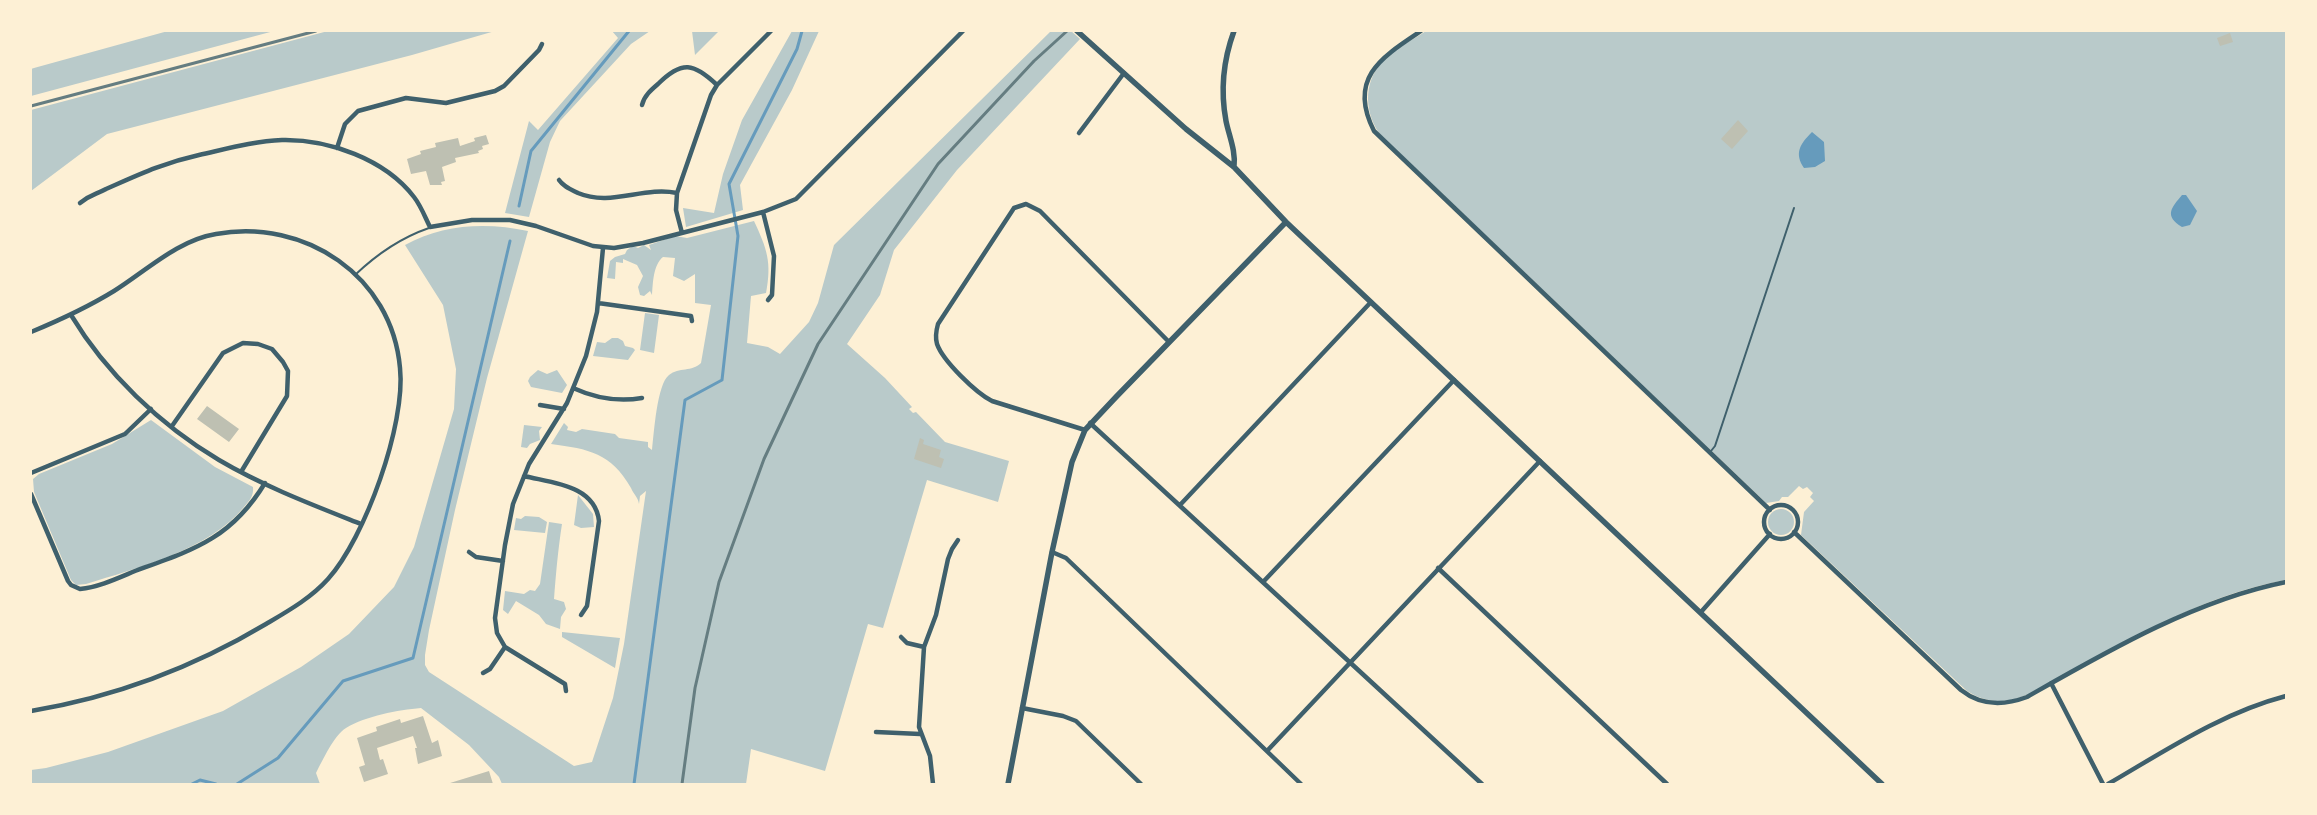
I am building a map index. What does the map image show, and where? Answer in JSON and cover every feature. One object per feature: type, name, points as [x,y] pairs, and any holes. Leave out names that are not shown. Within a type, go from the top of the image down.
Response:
[{"type":"street","points":[[682,233],[676,210],[677,193],[711,95],[717,85],[771,31]]},
{"type":"street","points":[[80,203],[94,192],[104,190],[156,166],[228,149],[283,140],[317,143],[337,148],[374,164],[399,181],[414,197],[430,228],[472,220],[510,220],[529,224],[583,244],[603,248],[623,247],[764,212],[787,204],[804,192],[963,31]]},
{"type":"street","points":[[1077,31],[1186,129],[1234,167],[1286,222],[1882,784]]},
{"type":"street","points":[[1234,31],[1224,62],[1222,80],[1224,107],[1235,158],[1234,167]]},
{"type":"street","points":[[1422,31],[1385,56],[1370,75],[1364,98],[1366,113],[1374,131],[1770,510]]},
{"type":"street","points":[[337,148],[345,124],[358,111],[406,98],[446,103],[495,91],[504,86],[539,50],[542,44]]},
{"type":"street","points":[[642,105],[643,99],[669,73],[679,68],[696,68],[717,85]]},
{"type":"street","points":[[1079,133],[1124,73]]},
{"type":"street","points":[[559,180],[564,186],[598,199],[659,191],[677,193]]},
{"type":"street","points":[[1086,430],[984,397],[944,357],[937,342],[936,330],[1014,208],[1022,204],[1034,206],[1062,232],[1169,342]]},
{"type":"street","points":[[764,212],[774,256],[772,295],[768,300]]},
{"type":"street","points":[[1008,784],[1052,552],[1072,462],[1086,430],[1090,423],[1286,222]]},
{"type":"street","points":[[31,332],[71,315],[114,291],[183,245],[218,233],[256,231],[292,237],[324,251],[356,275],[369,289],[388,321],[396,342],[401,371],[400,401],[395,425],[383,466],[361,524],[349,550],[328,578],[307,598],[260,628],[206,657],[152,680],[76,702],[31,711]]},
{"type":"street","points":[[566,691],[565,684],[505,647],[496,633],[495,626],[509,518],[524,476],[564,409],[589,346],[598,303],[603,248]]},
{"type":"street","points":[[1180,505],[1371,302]]},
{"type":"street","points":[[598,303],[691,316],[692,321]]},
{"type":"street","points":[[71,315],[101,357],[150,409],[211,455],[241,472],[361,524]]},
{"type":"street","points":[[172,426],[224,353],[243,343],[258,344],[272,349],[288,371],[287,396],[241,472]]},
{"type":"street","points":[[1264,581],[1454,380]]},
{"type":"street","points":[[573,388],[593,396],[627,401],[642,398]]},
{"type":"street","points":[[540,405],[564,409]]},
{"type":"street","points":[[31,473],[125,434],[150,409]]},
{"type":"street","points":[[1090,423],[1351,661],[1482,784]]},
{"type":"street","points":[[1267,751],[1540,461]]},
{"type":"street","points":[[524,476],[579,490],[593,503],[596,509],[599,520],[587,606],[581,615]]},
{"type":"street","points":[[31,494],[68,581],[71,585],[80,589],[166,560],[214,538],[241,516],[265,483]]},
{"type":"street","points":[[1783,506],[1792,509],[1798,519],[1794,532],[1784,539],[1770,534],[1764,520],[1770,510],[1783,506]]},
{"type":"street","points":[[1794,532],[1968,695],[1987,702],[2006,703],[2027,697],[2186,614],[2238,595],[2286,582]]},
{"type":"street","points":[[1701,612],[1770,534]]},
{"type":"street","points":[[933,784],[934,775],[930,756],[920,734],[919,727],[924,676],[924,647],[936,615],[948,559],[958,540]]},
{"type":"street","points":[[469,552],[476,557],[502,561]]},
{"type":"street","points":[[1052,552],[1066,558],[1301,784]]},
{"type":"street","points":[[1438,568],[1667,784]]},
{"type":"street","points":[[901,637],[907,642],[924,647]]},
{"type":"street","points":[[483,673],[490,669],[505,647]]},
{"type":"street","points":[[2051,683],[2104,784]]},
{"type":"street","points":[[2108,784],[2189,737],[2230,716],[2286,696]]},
{"type":"street","points":[[1022,708],[1063,716],[1076,721],[1141,784]]},
{"type":"street","points":[[876,732],[920,734]]},
{"type":"lane","points":[[1709,453],[1715,446],[1794,208]]},
{"type":"lane","points":[[356,275],[385,249],[414,233],[430,228]]},
{"type":"shaded area","points":[[168,31],[274,31],[31,96],[31,69]]},
{"type":"shaded area","points":[[328,31],[495,31],[412,55],[107,134],[31,191],[31,110]]},
{"type":"shaded area","points":[[612,31],[650,31],[631,44],[560,121],[550,142],[529,217],[505,213],[529,121],[538,130],[618,38]]},
{"type":"shaded area","points":[[692,31],[719,31],[695,55]]},
{"type":"shaded area","points":[[792,31],[819,31],[792,90],[740,185],[743,210],[686,227],[683,208],[714,213],[723,174],[742,120]]},
{"type":"shaded area","points":[[1051,31],[1071,31],[1080,39],[957,170],[894,250],[880,295],[847,344],[885,378],[912,407],[909,409],[913,413],[916,412],[945,442],[1009,461],[998,502],[927,480],[883,628],[868,624],[825,771],[751,749],[746,784],[502,784],[499,777],[469,745],[421,708],[382,714],[363,720],[342,731],[333,742],[316,773],[320,784],[31,784],[31,770],[108,752],[223,711],[301,667],[349,634],[394,587],[414,547],[454,409],[456,369],[443,305],[405,245],[419,238],[449,229],[481,226],[497,226],[528,231],[487,378],[455,510],[429,630],[425,665],[429,672],[574,766],[592,762],[613,698],[624,644],[646,491],[640,496],[639,504],[623,476],[607,460],[588,451],[551,444],[564,423],[568,427],[567,430],[576,432],[582,429],[615,434],[619,438],[648,442],[648,447],[652,450],[659,398],[665,380],[669,375],[677,371],[694,368],[701,363],[711,305],[695,303],[695,274],[684,281],[673,276],[675,258],[663,257],[660,260],[654,274],[652,295],[650,291],[644,296],[640,295],[638,287],[643,276],[637,265],[623,259],[623,263],[616,262],[615,279],[607,278],[610,261],[615,257],[625,254],[633,246],[638,248],[644,245],[651,250],[649,245],[675,236],[687,238],[754,221],[767,256],[768,282],[766,293],[751,296],[747,343],[768,347],[780,354],[809,322],[818,303],[834,245]]},
{"type":"shaded area","points":[[1426,31],[2286,31],[2286,580],[2260,585],[2235,593],[2186,612],[2139,634],[2042,688],[2021,697],[2005,701],[1994,701],[1983,699],[1967,691],[1801,535],[1804,512],[1814,501],[1810,497],[1813,493],[1807,487],[1803,489],[1799,486],[1788,497],[1782,497],[1779,501],[1766,503],[1379,133],[1370,114],[1368,104],[1368,94],[1373,75],[1390,54]]},
{"type":"shaded area","points":[[645,313],[659,315],[654,353],[640,350]]},
{"type":"shaded area","points":[[612,338],[618,338],[623,341],[625,346],[635,350],[628,360],[593,356],[597,342],[605,343]]},
{"type":"shaded area","points":[[538,370],[547,374],[557,370],[567,385],[562,393],[531,387],[528,381]]},
{"type":"shaded area","points":[[151,420],[215,467],[253,487],[252,496],[229,522],[212,535],[192,546],[149,564],[86,584],[76,585],[71,580],[34,492],[33,479],[39,474],[112,444]]},
{"type":"shaded area","points":[[524,425],[542,427],[539,431],[540,440],[530,444],[527,448],[521,447]]},
{"type":"shaded area","points":[[578,495],[593,514],[594,527],[581,528],[574,525]]},
{"type":"shaded area","points":[[1781,509],[1790,513],[1794,522],[1790,531],[1781,535],[1772,531],[1768,522],[1772,513]]},
{"type":"shaded area","points":[[525,516],[539,517],[547,522],[545,533],[514,530],[516,518],[521,519]]},
{"type":"shaded area","points":[[549,522],[562,524],[554,599],[564,602],[566,609],[561,617],[560,629],[546,624],[539,615],[516,601],[508,614],[503,610],[505,591],[524,594],[530,590],[535,591],[540,584]]},
{"type":"shaded area","points":[[562,632],[620,638],[615,668],[562,637]]},
{"type":"water","points":[[1812,132],[1824,142],[1825,161],[1815,167],[1804,168],[1799,158],[1799,153],[1804,141]]},
{"type":"water","points":[[2182,195],[2186,195],[2197,211],[2190,225],[2182,227],[2173,219],[2171,212]]},
{"type":"building","points":[[2230,33],[2233,42],[2220,46],[2217,38]]},
{"type":"building","points":[[1738,120],[1748,131],[1732,149],[1721,139]]},
{"type":"building","points":[[486,135],[489,144],[482,146],[483,149],[478,151],[479,153],[455,158],[456,162],[442,167],[445,181],[441,182],[442,185],[430,185],[426,171],[411,174],[407,159],[421,154],[420,151],[436,147],[435,143],[458,138],[460,146],[475,141],[474,138]]},
{"type":"building","points":[[207,406],[239,429],[229,442],[197,419]]},
{"type":"building","points":[[920,438],[924,440],[923,444],[941,450],[939,457],[944,459],[941,468],[914,459]]},
{"type":"building","points":[[423,716],[432,743],[438,740],[442,756],[418,764],[415,748],[417,748],[413,736],[377,748],[380,760],[383,759],[388,774],[364,782],[359,767],[365,765],[357,738],[377,731],[376,727],[400,719],[401,723]]},
{"type":"building","points":[[489,771],[493,784],[450,784],[450,783]]},
{"type":"waterway","points":[[519,206],[531,151],[629,31]]},
{"type":"waterway","points":[[634,784],[685,400],[722,380],[738,236],[729,184],[797,49],[802,31]]},
{"type":"waterway","points":[[237,784],[278,758],[343,681],[413,658],[510,241]]},
{"type":"waterway","points":[[192,784],[200,780],[216,784]]},
{"type":"railway","points":[[31,106],[316,31]]},
{"type":"railway","points":[[682,784],[695,688],[719,582],[764,459],[818,344],[938,164],[1034,61],[1067,31]]}]
